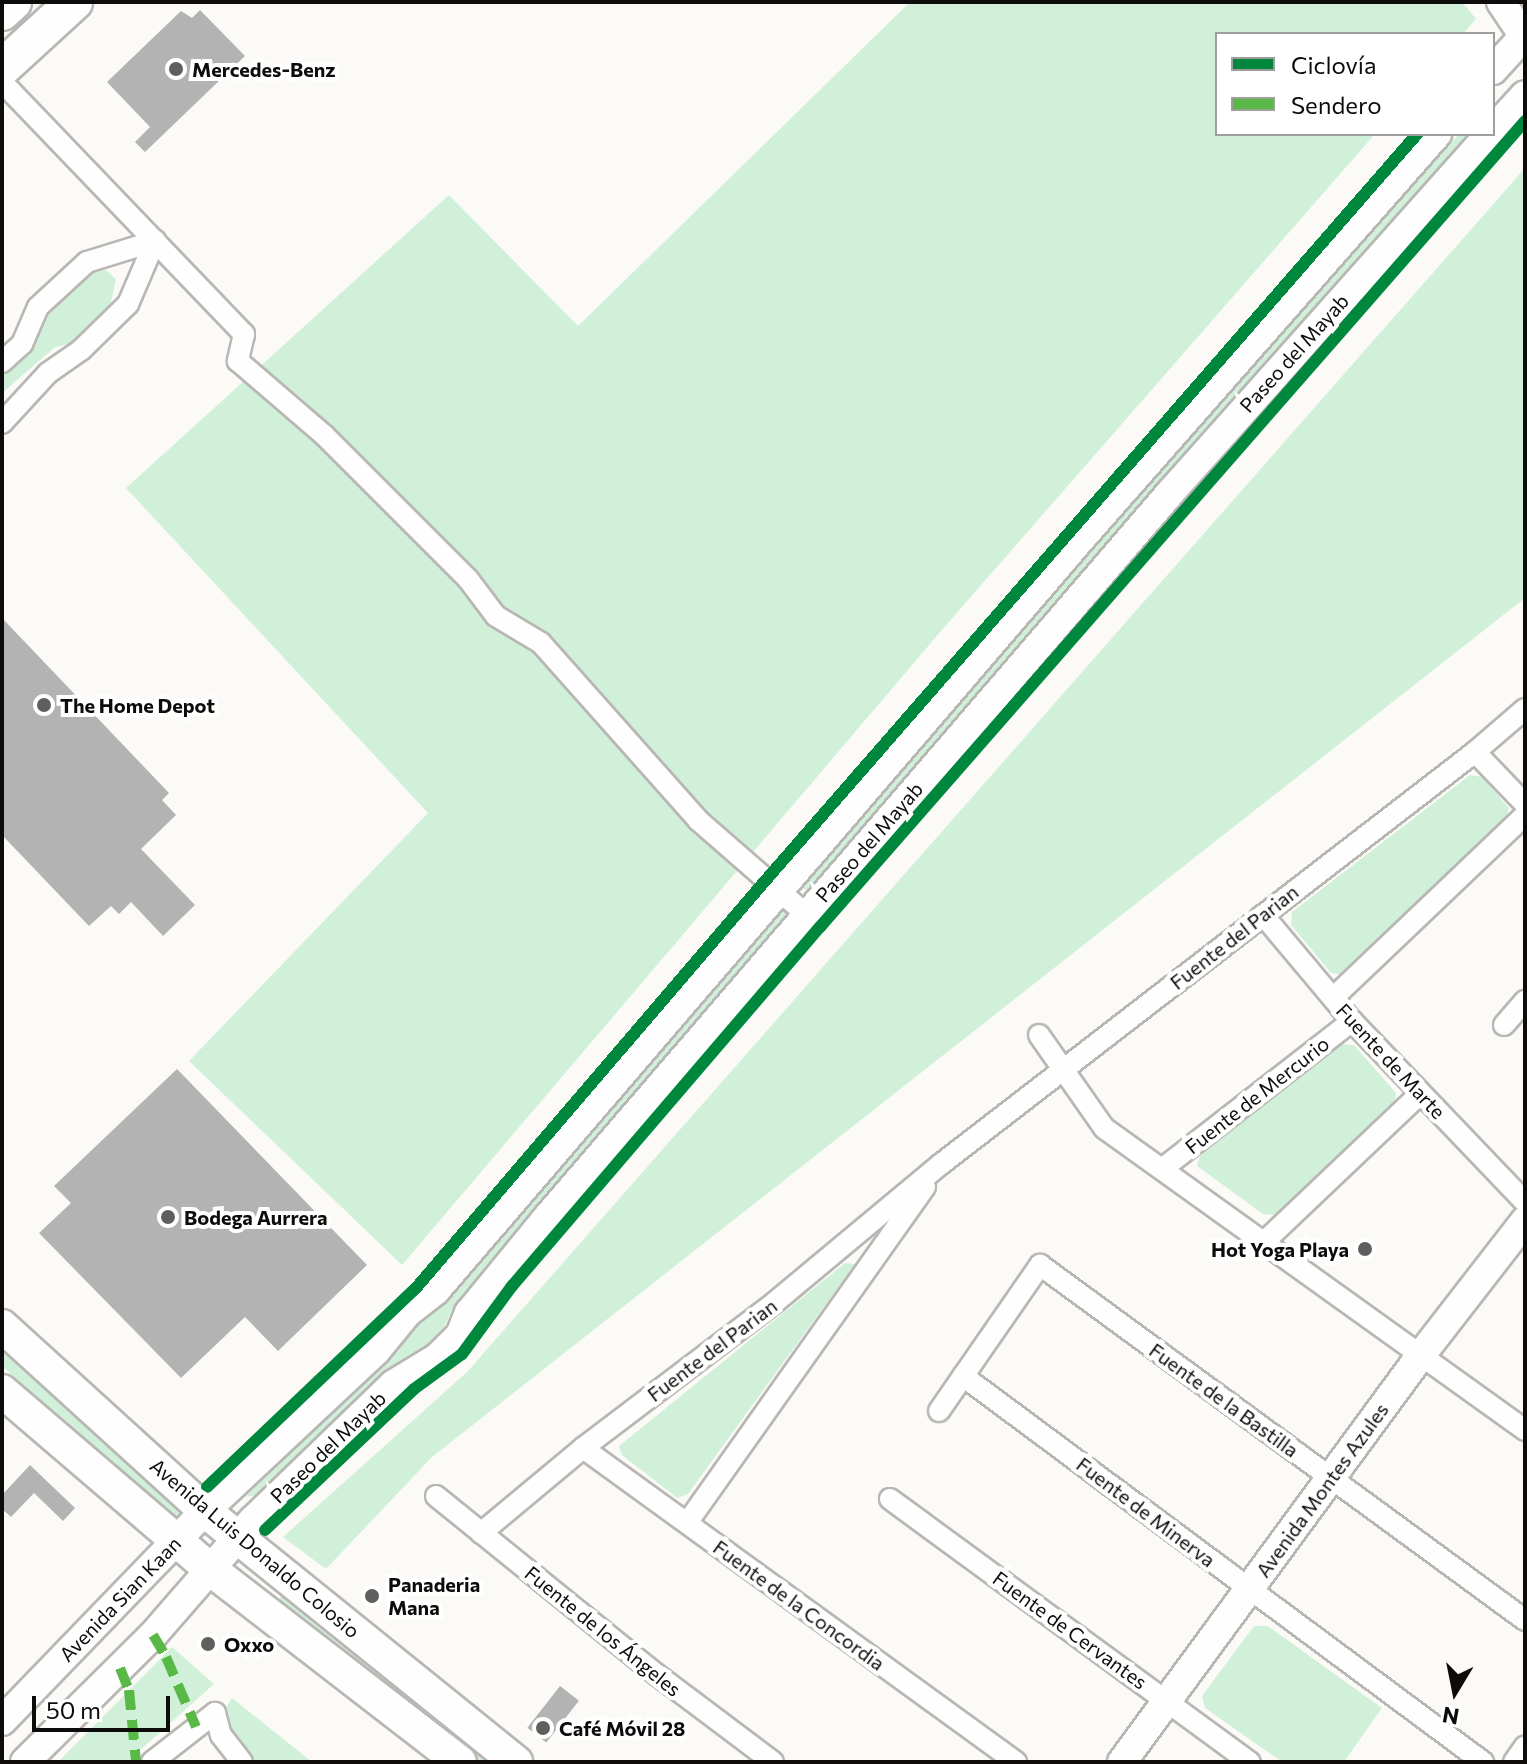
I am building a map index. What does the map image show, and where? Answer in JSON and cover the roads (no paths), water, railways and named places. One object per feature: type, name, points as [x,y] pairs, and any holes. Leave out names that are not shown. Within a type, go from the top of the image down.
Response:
[{"type":"highway","points":[[2,12],[13,2]]},
{"type":"highway","points":[[2,72],[53,2]]},
{"type":"highway","points":[[2,72],[74,2]]},
{"type":"main road","points":[[2,72],[88,2]]},
{"type":"main road","points":[[1495,68],[1525,36],[1501,2]]},
{"type":"main road","name":"Paseo del Mayab","points":[[1495,128],[1525,95]]},
{"type":"main road","name":"Paseo del Mayab","points":[[205,1511],[376,1351],[407,1313],[436,1290],[1095,523],[1435,136]]},
{"type":"main road","name":"Paseo del Mayab","points":[[238,1535],[394,1384],[438,1357],[460,1335],[469,1313],[546,1219],[1170,493],[1487,136]]},
{"type":"main road","name":"Avenida Montes Azules","points":[[1122,1762],[1421,1355],[1525,1221]]},
{"type":"main road","name":"Avenida Luis Donaldo Colosio","points":[[2,1326],[205,1511],[516,1762]]},
{"type":"main road","name":"Avenida Luis Donaldo Colosio","points":[[2,1391],[210,1569],[460,1762]]},
{"type":"main road","name":"Avenida Sian Kaan","points":[[2,1721],[205,1511]]},
{"type":"main road","points":[[25,1762],[120,1668],[238,1535]]},
{"type":"main road","points":[[85,1636],[120,1668]]},
{"type":"street","points":[[2,72],[244,334],[238,361],[324,435],[468,579],[496,616],[541,643],[698,820],[807,915]]},
{"type":"street","points":[[2,362],[22,344],[38,307],[87,262],[155,241]]},
{"type":"street","points":[[2,423],[48,373],[81,350],[128,304],[155,241]]},
{"type":"street","name":"Fuente del Parian","points":[[481,1533],[583,1448],[774,1303],[941,1164],[1475,752],[1525,709]]},
{"type":"street","points":[[1475,752],[1525,804]]},
{"type":"street","points":[[1333,998],[1525,815]]},
{"type":"street","name":"Fuente de Marte","points":[[1263,915],[1352,1021],[1525,1202]]},
{"type":"street","points":[[1504,1025],[1525,1001]]},
{"type":"street","name":"Fuente de Mercurio","points":[[1162,1169],[1352,1021]]},
{"type":"street","points":[[1039,1035],[1104,1128],[1525,1430]]},
{"type":"street","points":[[1264,1242],[1421,1093]]},
{"type":"street","name":"Fuente del Parian","points":[[687,1523],[941,1164]]},
{"type":"street","name":"Fuente de la Bastilla","points":[[963,1376],[1040,1265],[1525,1620]]},
{"type":"street","points":[[939,1411],[963,1376]]},
{"type":"street","name":"Fuente de Minerva","points":[[963,1376],[1483,1762]]},
{"type":"street","name":"Fuente de la Concordia","points":[[583,1448],[1016,1762]]},
{"type":"street","name":"Fuente de los Ángeles","points":[[436,1496],[656,1674],[773,1762]]},
{"type":"street","name":"Fuente de Cervantes","points":[[890,1499],[1250,1762]]},
{"type":"street","points":[[152,1762],[215,1713],[221,1735],[242,1762]]},
{"type":"street","points":[[1514,1762],[1525,1746]]},
{"type":"place","name":"Mercedes-Benz","points":[[176,69]]},
{"type":"place","name":"The Home Depot","points":[[44,705]]},
{"type":"place","name":"Bodega Aurrera","points":[[168,1217]]},
{"type":"place","name":"Hot Yoga Playa","points":[[1365,1249]]},
{"type":"place","name":"Panaderia Mana","points":[[372,1596]]},
{"type":"place","name":"Oxxo","points":[[208,1644]]},
{"type":"place","name":"Café Móvil 28","points":[[543,1728]]}]
